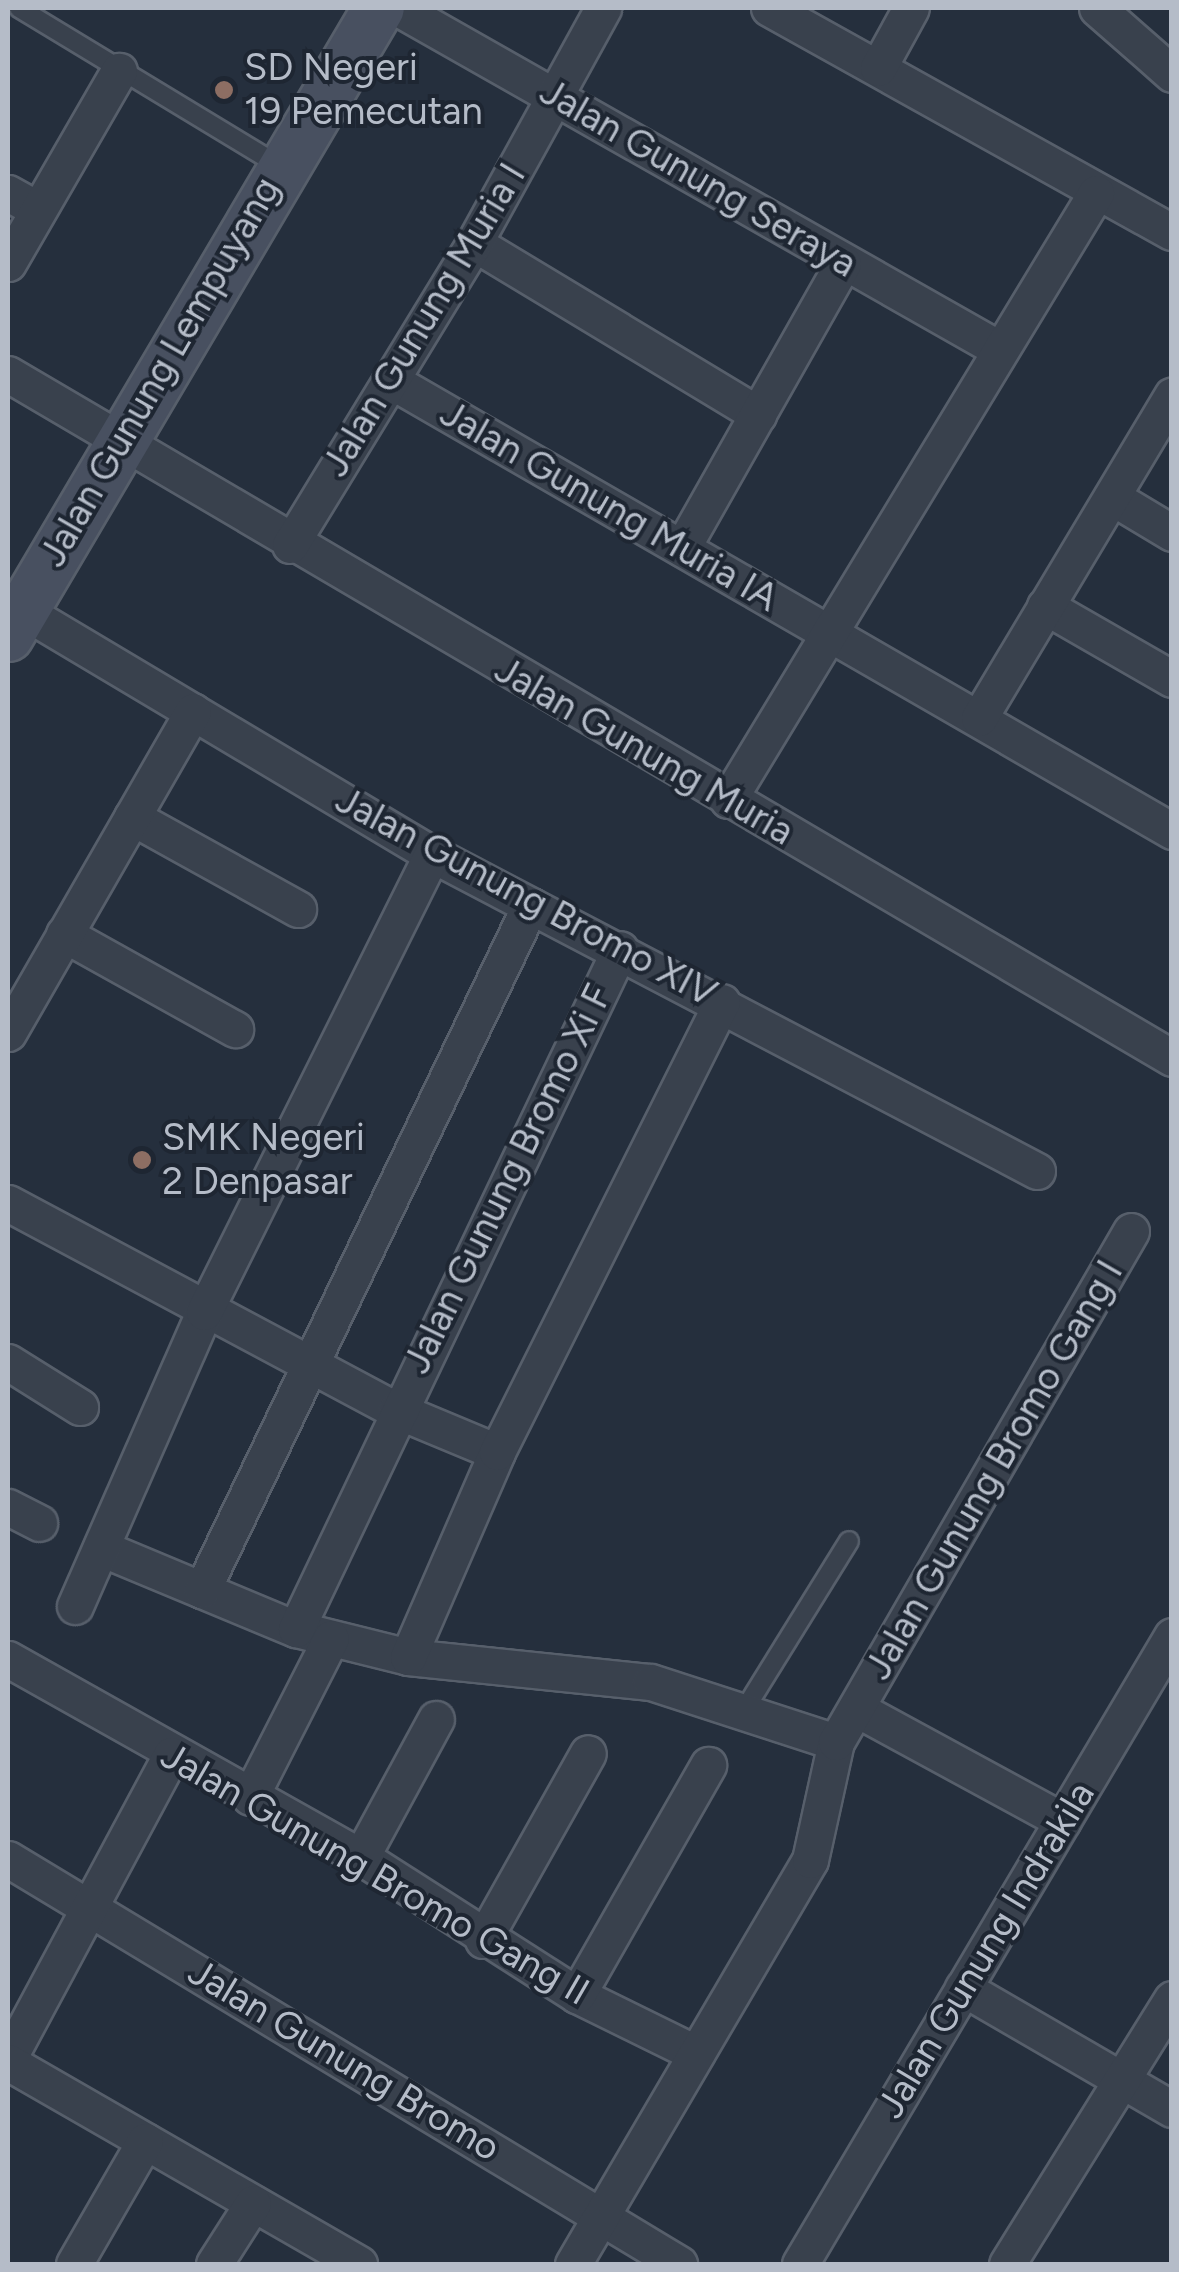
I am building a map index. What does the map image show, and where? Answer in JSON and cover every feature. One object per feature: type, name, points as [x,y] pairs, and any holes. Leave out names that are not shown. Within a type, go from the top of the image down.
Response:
[{"type":"street","name":"Jalan Gunung Lempuyang","points":[[15,623],[118,440],[378,8]]},
{"type":"street","name":"Jalan Gunung Seraya","points":[[398,8],[999,348]]},
{"type":"street","name":"Jalan Gunung Muria I","points":[[290,545],[474,242],[603,8]]},
{"type":"street","points":[[768,8],[1172,232]]},
{"type":"street","points":[[878,68],[911,8]]},
{"type":"street","points":[[1097,8],[1172,74]]},
{"type":"street","points":[[8,263],[22,201],[119,70]]},
{"type":"street","points":[[728,800],[1096,193]]},
{"type":"street","points":[[474,242],[758,414]]},
{"type":"street","points":[[682,548],[843,263]]},
{"type":"street","name":"Jalan Gunung Muria","points":[[8,374],[290,545],[1172,1058]]},
{"type":"street","name":"Jalan Gunung Muria IA","points":[[390,380],[1172,831]]},
{"type":"street","points":[[979,718],[1172,394]]},
{"type":"street","points":[[1112,496],[1172,532]]},
{"type":"street","points":[[1046,606],[1172,679]]},
{"type":"street","name":"Jalan Gunung Bromo XIV","points":[[15,623],[193,711],[432,854],[722,1002],[1037,1171]]},
{"type":"street","points":[[8,1033],[193,711]]},
{"type":"street","points":[[132,817],[298,909]]},
{"type":"street","points":[[76,1606],[204,1312],[432,854]]},
{"type":"street","points":[[202,1590],[306,1364],[530,906]]},
{"type":"street","points":[[64,934],[235,1029]]},
{"type":"street","name":"Jalan Gunung Bromo Xi F","points":[[296,1629],[396,1410],[620,949]]},
{"type":"street","points":[[408,1657],[497,1452],[722,1002]]},
{"type":"street","points":[[8,1204],[204,1312],[396,1410],[497,1452]]},
{"type":"street","name":"Jalan Gunung Bromo Gang I","points":[[573,2264],[810,1860],[836,1742],[1131,1231]]},
{"type":"street","points":[[8,1362],[80,1407]]},
{"type":"street","points":[[8,1506],[39,1524]]},
{"type":"street","points":[[101,1548],[296,1629],[408,1657],[651,1682],[836,1742]]},
{"type":"street","name":"Jalan Gunung Indrakila","points":[[800,2264],[1172,1636]]},
{"type":"street","points":[[250,1797],[331,1638]]},
{"type":"street","name":"Jalan Gunung Bromo Gang II","points":[[8,1659],[172,1755],[361,1857],[483,1940],[578,1995],[695,2052]]},
{"type":"street","name":"Jalan Gunung Bromo Gang I","points":[[857,1709],[1062,1821]]},
{"type":"street","points":[[361,1857],[436,1719]]},
{"type":"street","points":[[483,1940],[588,1753]]},
{"type":"street","points":[[172,1755],[94,1908],[8,2060],[359,2264]]},
{"type":"street","points":[[578,1995],[708,1765]]},
{"type":"street","name":"Jalan Gunung Bromo","points":[[8,1858],[679,2264]]},
{"type":"street","points":[[964,1988],[1172,2108]]},
{"type":"street","points":[[1007,2264],[1119,2078],[1172,2000]]},
{"type":"street","points":[[74,2264],[146,2141]]},
{"type":"street","points":[[214,2264],[253,2203]]},
{"type":"lane","points":[[19,8],[281,166]]},
{"type":"lane","points":[[743,1712],[850,1541]]},
{"type":"place","name":"SD Negeri 19 Pemecutan","points":[[224,90]]},
{"type":"place","name":"SMK Negeri 2 Denpasar","points":[[142,1160]]}]
